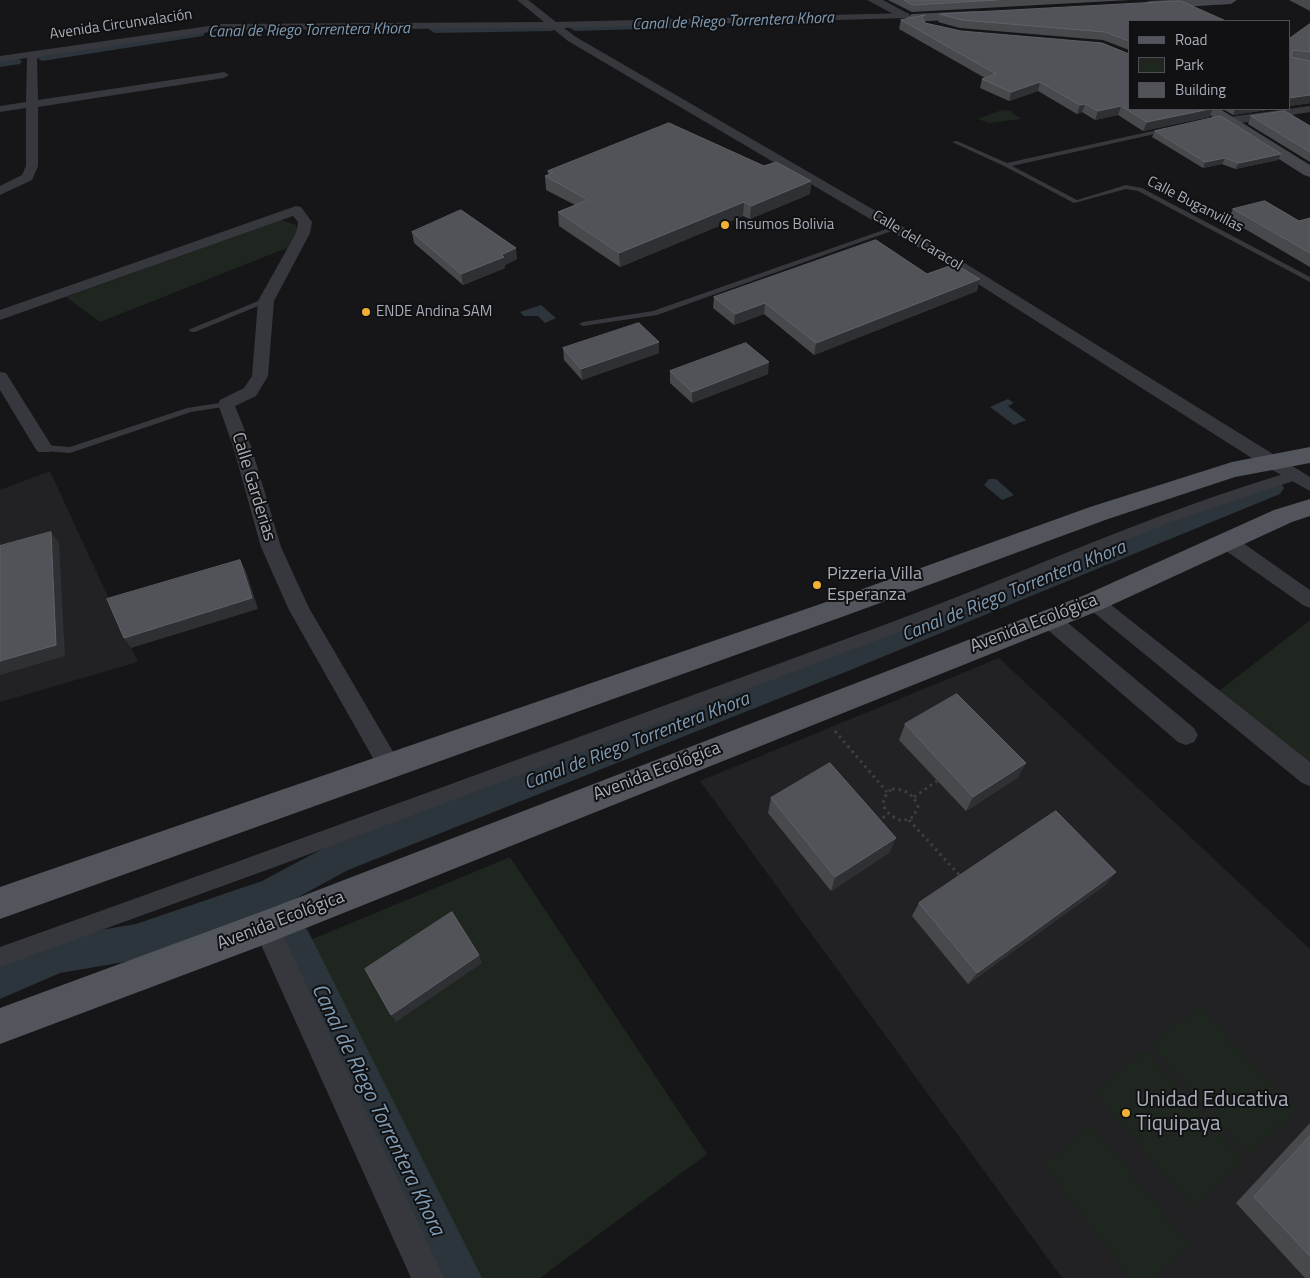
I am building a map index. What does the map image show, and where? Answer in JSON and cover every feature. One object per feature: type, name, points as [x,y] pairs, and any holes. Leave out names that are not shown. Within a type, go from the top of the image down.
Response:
[{"type":"main road","points":[[1132,6],[1231,0]]},
{"type":"main road","name":"Avenida Circunvalación","points":[[906,15],[992,11]]},
{"type":"main road","points":[[906,15],[946,31]]},
{"type":"main road","points":[[1219,117],[1310,172]]},
{"type":"main road","points":[[0,903],[832,611],[1100,513],[1232,470],[1310,455]]},
{"type":"main road","name":"Avenida Ecológica","points":[[0,1026],[266,927],[1094,602],[1308,504]]},
{"type":"street","name":"Calle del Caracol","points":[[522,0],[580,44],[895,228],[1132,372],[1269,462],[1294,476],[1308,504]]},
{"type":"street","points":[[873,0],[906,15]]},
{"type":"street","name":"Avenida Circunvalación","points":[[0,59],[223,27],[554,25],[906,15]]},
{"type":"street","points":[[0,191],[26,177],[32,166],[32,54]]},
{"type":"street","points":[[0,108],[224,75]]},
{"type":"street","points":[[1219,117],[1310,109]]},
{"type":"street","points":[[0,315],[296,210],[305,222],[303,233],[266,301],[261,343],[260,376],[250,392],[226,404]]},
{"type":"street","points":[[0,377],[44,448]]},
{"type":"street","name":"Calle Garderias","points":[[226,404],[242,446],[272,547],[299,610],[390,767]]},
{"type":"street","points":[[0,957],[283,855],[938,611],[1161,520],[1294,476]]},
{"type":"street","points":[[1226,541],[1310,600]]},
{"type":"street","points":[[1094,602],[1310,776]]},
{"type":"street","points":[[1049,619],[1186,735]]},
{"type":"street","points":[[266,927],[428,1278]]},
{"type":"lane","points":[[1006,164],[1171,129]]},
{"type":"lane","name":"Calle Buganvillas","points":[[955,142],[1006,164],[1076,202],[1126,187],[1140,190],[1310,280]]},
{"type":"lane","points":[[583,324],[654,313],[895,228]]},
{"type":"lane","points":[[192,330],[266,301]]},
{"type":"lane","points":[[44,448],[70,450],[190,410],[226,404]]},
{"type":"path","points":[[831,726],[887,792]]},
{"type":"path","points":[[914,797],[937,781]]},
{"type":"path","points":[[892,789],[904,790],[914,797],[918,807],[917,812],[909,820],[897,820],[887,815],[883,810],[881,800],[892,789]]},
{"type":"path","points":[[874,822],[887,815]]},
{"type":"path","points":[[909,820],[965,881]]},
{"type":"shaded area","points":[[541,305],[556,318],[545,323],[538,316],[524,316],[520,312]]},
{"type":"shaded area","points":[[1008,399],[1014,403],[1008,406],[1026,420],[1014,425],[990,407]]},
{"type":"shaded area","points":[[50,471],[138,662],[0,702],[0,490]]},
{"type":"shaded area","points":[[989,479],[996,479],[1014,495],[1002,500],[984,485]]},
{"type":"shaded area","name":"Unidad Educativa Tiquipaya","points":[[999,658],[1310,949],[1310,1278],[1062,1278],[700,781]]},
{"type":"green space","points":[[1002,110],[1010,111],[1021,119],[989,123],[978,119]]},
{"type":"green space","points":[[281,220],[296,225],[297,233],[287,248],[100,322],[66,297]]},
{"type":"green space","points":[[1310,620],[1310,763],[1219,691]]},
{"type":"green space","points":[[510,857],[707,1154],[540,1278],[474,1278],[303,943]]},
{"type":"green space","points":[[1198,1006],[1298,1110],[1249,1156],[1150,1045]]},
{"type":"green space","points":[[1146,1050],[1245,1161],[1193,1209],[1094,1092]]},
{"type":"green space","points":[[1092,1125],[1189,1244],[1153,1278],[1130,1278],[1043,1164]]},
{"type":"building","points":[[904,0],[997,0],[913,5]]},
{"type":"building","points":[[1181,1],[1224,20],[1128,20],[1128,41],[1105,32],[962,20],[940,14]]},
{"type":"building","points":[[925,15],[922,17],[925,23],[961,31],[1102,43],[1128,54],[1128,110],[1205,110],[1147,122],[1121,106],[1098,111],[1085,104],[1080,105],[1040,82],[1011,92],[982,79],[996,74],[901,20]]},
{"type":"building","points":[[1310,24],[1310,52],[1293,50],[1291,57],[1310,61],[1310,95],[1290,98],[1290,38]]},
{"type":"building","points":[[1285,111],[1310,126],[1310,152],[1251,116]]},
{"type":"building","points":[[1221,116],[1281,154],[1239,163],[1225,158],[1205,162],[1155,131]]},
{"type":"building","points":[[669,123],[764,166],[776,162],[811,181],[751,206],[744,202],[619,253],[558,212],[588,200],[545,176],[553,173],[548,171]]},
{"type":"building","points":[[1265,201],[1299,221],[1310,218],[1310,253],[1233,209]]},
{"type":"building","points":[[461,210],[516,248],[501,255],[504,257],[461,274],[412,232]]},
{"type":"building","points":[[876,240],[927,274],[955,264],[980,279],[816,343],[765,303],[735,314],[714,297]]},
{"type":"building","points":[[639,323],[659,342],[581,369],[563,348]]},
{"type":"building","points":[[746,343],[769,362],[692,392],[670,371]]},
{"type":"building","points":[[51,532],[56,645],[0,661],[0,546]]},
{"type":"building","points":[[240,560],[252,598],[124,638],[107,599]]},
{"type":"building","points":[[957,694],[1026,763],[973,797],[905,724]]},
{"type":"building","points":[[830,763],[896,838],[835,877],[771,798]]},
{"type":"building","points":[[1056,811],[1116,872],[977,973],[919,903]]},
{"type":"building","points":[[452,912],[479,955],[391,1015],[365,969]]},
{"type":"building","points":[[1310,1136],[1310,1256],[1254,1197]]},
{"type":"waterway","name":"Canal de Riego Torrentera Khora","points":[[575,27],[670,25]]},
{"type":"waterway","name":"Canal de Riego Torrentera Khora","points":[[435,29],[548,28]]},
{"type":"waterway","name":"Canal de Riego Torrentera Khora","points":[[42,57],[198,33]]},
{"type":"waterway","name":"Canal de Riego Torrentera Khora","points":[[0,63],[15,61]]},
{"type":"waterway","name":"Canal de Riego Torrentera Khora","points":[[0,980],[59,955],[136,942],[271,895],[336,859],[838,663],[1271,488]]},
{"type":"waterway","name":"Canal de Riego Torrentera Khora","points":[[294,942],[460,1278]]},
{"type":"place","name":"Insumos Bolivia","points":[[725,225]]},
{"type":"place","name":"ENDE Andina SAM","points":[[366,312]]},
{"type":"place","name":"Pizzeria Villa Esperanza","points":[[817,585]]},
{"type":"place","name":"Unidad Educativa Tiquipaya","points":[[1126,1113]]}]
